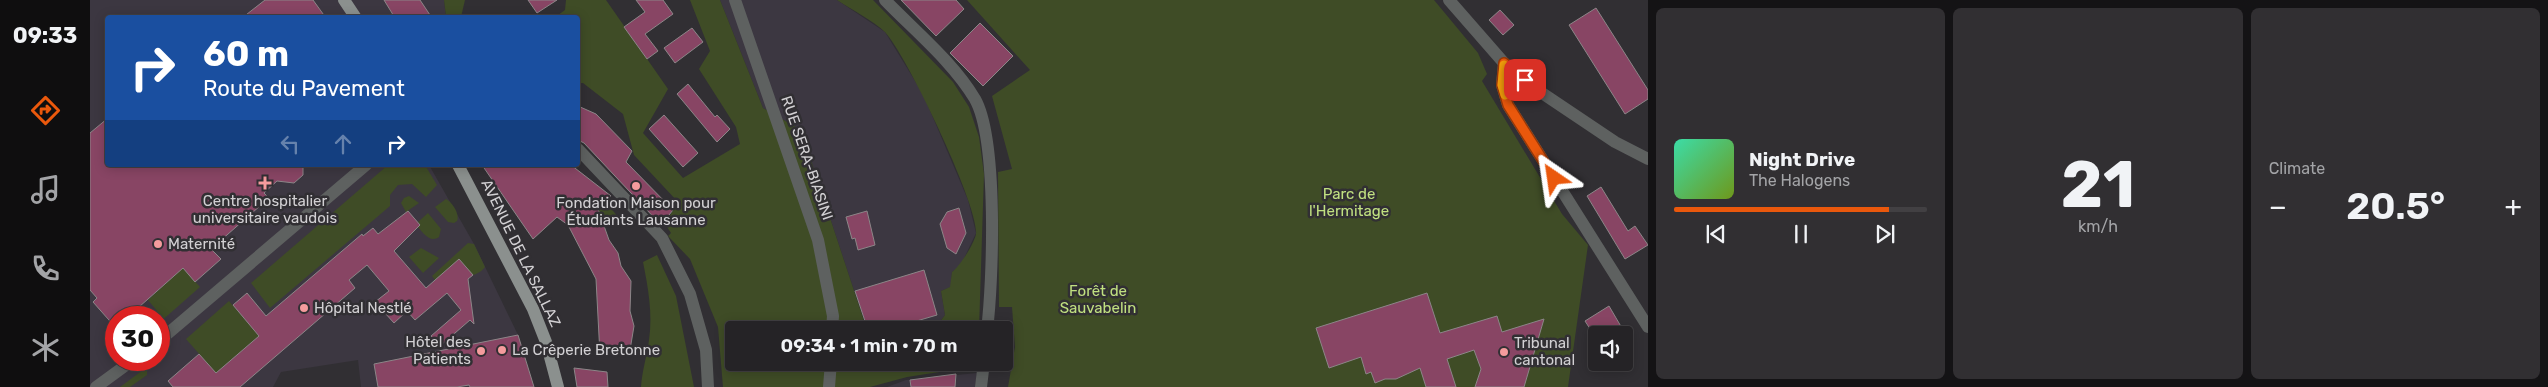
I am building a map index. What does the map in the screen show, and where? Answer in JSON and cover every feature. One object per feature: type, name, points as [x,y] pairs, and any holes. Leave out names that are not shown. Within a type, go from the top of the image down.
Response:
[{"type":"main road","points":[[344,0],[354,15]]},
{"type":"main road","name":"AVENUE DE LA SALLAZ","points":[[459,167],[533,309],[546,342],[558,387]]},
{"type":"street","name":"RUE SERA-BIASINI","points":[[736,0],[818,240],[833,321]]},
{"type":"street","points":[[885,0],[960,77],[976,101],[987,139],[990,173],[991,235],[987,321]]},
{"type":"street","points":[[1449,0],[1504,63],[1548,98],[1615,142],[1648,159]]},
{"type":"street","points":[[1504,63],[1502,85],[1508,105],[1648,327]]},
{"type":"street","points":[[580,151],[662,238],[690,294],[706,350],[708,387]]},
{"type":"street","points":[[170,332],[364,167]]},
{"type":"street","points":[[96,387],[118,371]]},
{"type":"street","points":[[829,387],[830,371]]},
{"type":"street","points":[[981,387],[983,371]]},
{"type":"shaded area","name":"Centre hospitalier universitaire vaudois","points":[[90,0],[444,0],[446,15],[105,15],[105,167],[430,167],[474,244],[518,335],[534,387],[361,387],[358,360],[281,372],[273,387],[90,387]]},
{"type":"shaded area","points":[[720,0],[837,0],[885,32],[923,94],[968,200],[976,233],[960,267],[952,272],[951,287],[941,291],[945,315],[940,321],[864,321],[801,130],[763,108]]},
{"type":"shaded area","points":[[977,373],[975,387],[887,387],[906,380]]},
{"type":"green space","points":[[444,0],[465,0],[461,15],[446,15]]},
{"type":"green space","points":[[566,0],[606,0],[668,89],[643,133],[683,178],[740,144],[736,127],[699,69],[710,51],[690,0],[720,0],[763,108],[801,130],[864,321],[725,321],[725,371],[946,371],[907,377],[870,387],[723,387],[718,327],[690,259],[668,236],[671,233],[665,224],[678,202],[634,155],[623,114],[583,83],[580,83],[580,15],[558,15],[565,10]]},
{"type":"green space","points":[[837,0],[873,0],[953,82],[969,107],[979,137],[984,174],[979,321],[940,321],[945,315],[941,291],[950,287],[952,272],[963,260],[973,243],[976,234],[974,218],[954,164],[924,98],[895,46],[885,32]]},
{"type":"green space","name":"Parc de l'Hermitage","points":[[967,0],[1434,0],[1478,53],[1487,74],[1482,81],[1562,214],[1588,245],[1568,387],[1008,387],[1011,371],[1013,371],[1015,347],[1012,307],[999,307],[998,172],[1012,169],[992,96],[1030,70]]},
{"type":"green space","points":[[386,167],[426,167],[437,185],[426,197],[412,184],[398,185],[390,195],[390,206],[270,308],[251,283]]},
{"type":"green space","points":[[409,196],[419,203],[406,212],[401,203],[404,198]]},
{"type":"green space","points":[[446,199],[453,205],[458,218],[454,223],[448,222],[435,207]]},
{"type":"green space","points":[[605,201],[618,217],[606,223],[594,208]]},
{"type":"green space","points":[[428,213],[441,229],[439,237],[436,239],[427,237],[418,227],[420,225],[418,222]]},
{"type":"green space","points":[[468,243],[474,244],[485,267],[476,274],[469,276],[435,280],[432,276]]},
{"type":"green space","points":[[421,248],[439,258],[423,273],[409,257]]},
{"type":"green space","points":[[657,255],[676,296],[694,387],[641,387],[649,340],[650,320],[643,262]]},
{"type":"green space","points":[[183,268],[200,287],[170,313],[170,306],[153,306],[148,300]]},
{"type":"green space","points":[[229,301],[259,336],[216,373],[186,339]]},
{"type":"green space","points":[[142,371],[147,371],[147,375],[130,387],[120,387]]},
{"type":"building","points":[[265,0],[313,0],[324,15],[246,15]]},
{"type":"building","points":[[384,0],[420,0],[430,15],[393,15]]},
{"type":"building","points":[[528,0],[557,0],[537,13]]},
{"type":"building","points":[[636,0],[663,0],[673,14],[645,34],[658,51],[647,59],[624,27],[645,12]]},
{"type":"building","points":[[901,0],[956,0],[964,9],[936,36]]},
{"type":"building","points":[[1596,8],[1648,90],[1648,99],[1625,114],[1569,25]]},
{"type":"building","points":[[1500,10],[1514,25],[1503,35],[1489,20]]},
{"type":"building","points":[[980,23],[1013,56],[983,86],[950,53]]},
{"type":"building","points":[[692,28],[703,42],[675,63],[664,48]]},
{"type":"building","points":[[688,84],[715,117],[717,115],[730,129],[717,142],[677,94]]},
{"type":"building","name":"Fondation Maison pour Étudiants Lausanne","points":[[580,107],[596,114],[632,151],[626,162],[673,210],[661,225],[580,141]]},
{"type":"building","points":[[664,115],[698,153],[683,167],[649,129]]},
{"type":"building","name":"Maternité","points":[[105,120],[105,167],[303,167],[303,175],[294,183],[277,181],[264,193],[269,198],[211,249],[221,259],[195,282],[183,268],[140,306],[105,306],[105,316],[93,302],[97,298],[90,290],[90,133]]},
{"type":"building","points":[[483,167],[574,167],[611,196],[597,206],[609,240],[618,253],[621,266],[631,281],[630,311],[634,326],[630,350],[600,355],[596,279],[568,225],[557,217],[533,239]]},
{"type":"building","points":[[1601,187],[1628,231],[1635,226],[1648,245],[1625,259],[1587,196]]},
{"type":"building","points":[[959,208],[966,233],[956,254],[947,248],[940,224],[947,212]]},
{"type":"building","name":"Hôpital Nestlé","points":[[408,211],[420,225],[394,251],[426,288],[459,259],[473,275],[468,279],[474,324],[470,320],[440,346],[431,336],[461,310],[447,293],[415,320],[407,311],[394,323],[375,302],[389,291],[367,265],[349,280],[355,288],[240,387],[173,387],[168,381],[199,354],[216,373],[259,336],[233,305],[247,293],[266,316],[362,234],[363,236],[373,228],[378,234]]},
{"type":"building","points":[[867,211],[875,245],[858,250],[855,238],[852,239],[846,217]]},
{"type":"building","points":[[924,270],[937,315],[917,321],[865,321],[855,291]]},
{"type":"building","points":[[1427,293],[1440,333],[1497,316],[1502,332],[1544,319],[1524,387],[1475,387],[1481,369],[1474,350],[1447,359],[1456,387],[1426,387],[1420,368],[1396,379],[1385,379],[1375,383],[1371,372],[1366,374],[1361,357],[1329,368],[1316,328]]},
{"type":"building","points":[[1609,306],[1621,326],[1588,326],[1585,321]]},
{"type":"building","name":"Hôtel des Patients","points":[[518,335],[534,387],[470,387],[469,385],[457,387],[378,387],[374,364]]},
{"type":"building","points":[[574,368],[607,372],[608,387],[577,387]]},
{"type":"building","points":[[956,374],[955,387],[911,387],[910,380]]},
{"type":"slow traffic","points":[[1504,65],[1502,85],[1505,95]]},
{"type":"place","name":"Centre hospitalier universitaire vaudois","points":[[265,183]]},
{"type":"place","name":"Fondation Maison pour Étudiants Lausanne","points":[[636,186]]},
{"type":"place","name":"Maternité","points":[[158,244]]},
{"type":"place","name":"Hôpital Nestlé","points":[[304,308]]},
{"type":"place","name":"La Crêperie Bretonne","points":[[502,350]]},
{"type":"place","name":"Hôtel des Patients","points":[[481,351]]},
{"type":"place","name":"Tribunal cantonal","points":[[1504,352]]},
{"type":"route","points":[[1525,80],[1504,63],[1502,85],[1508,105],[1554,178]]},
{"type":"park label","name":"Forêt de Sauvabelin","points":[[1098,300]]}]
